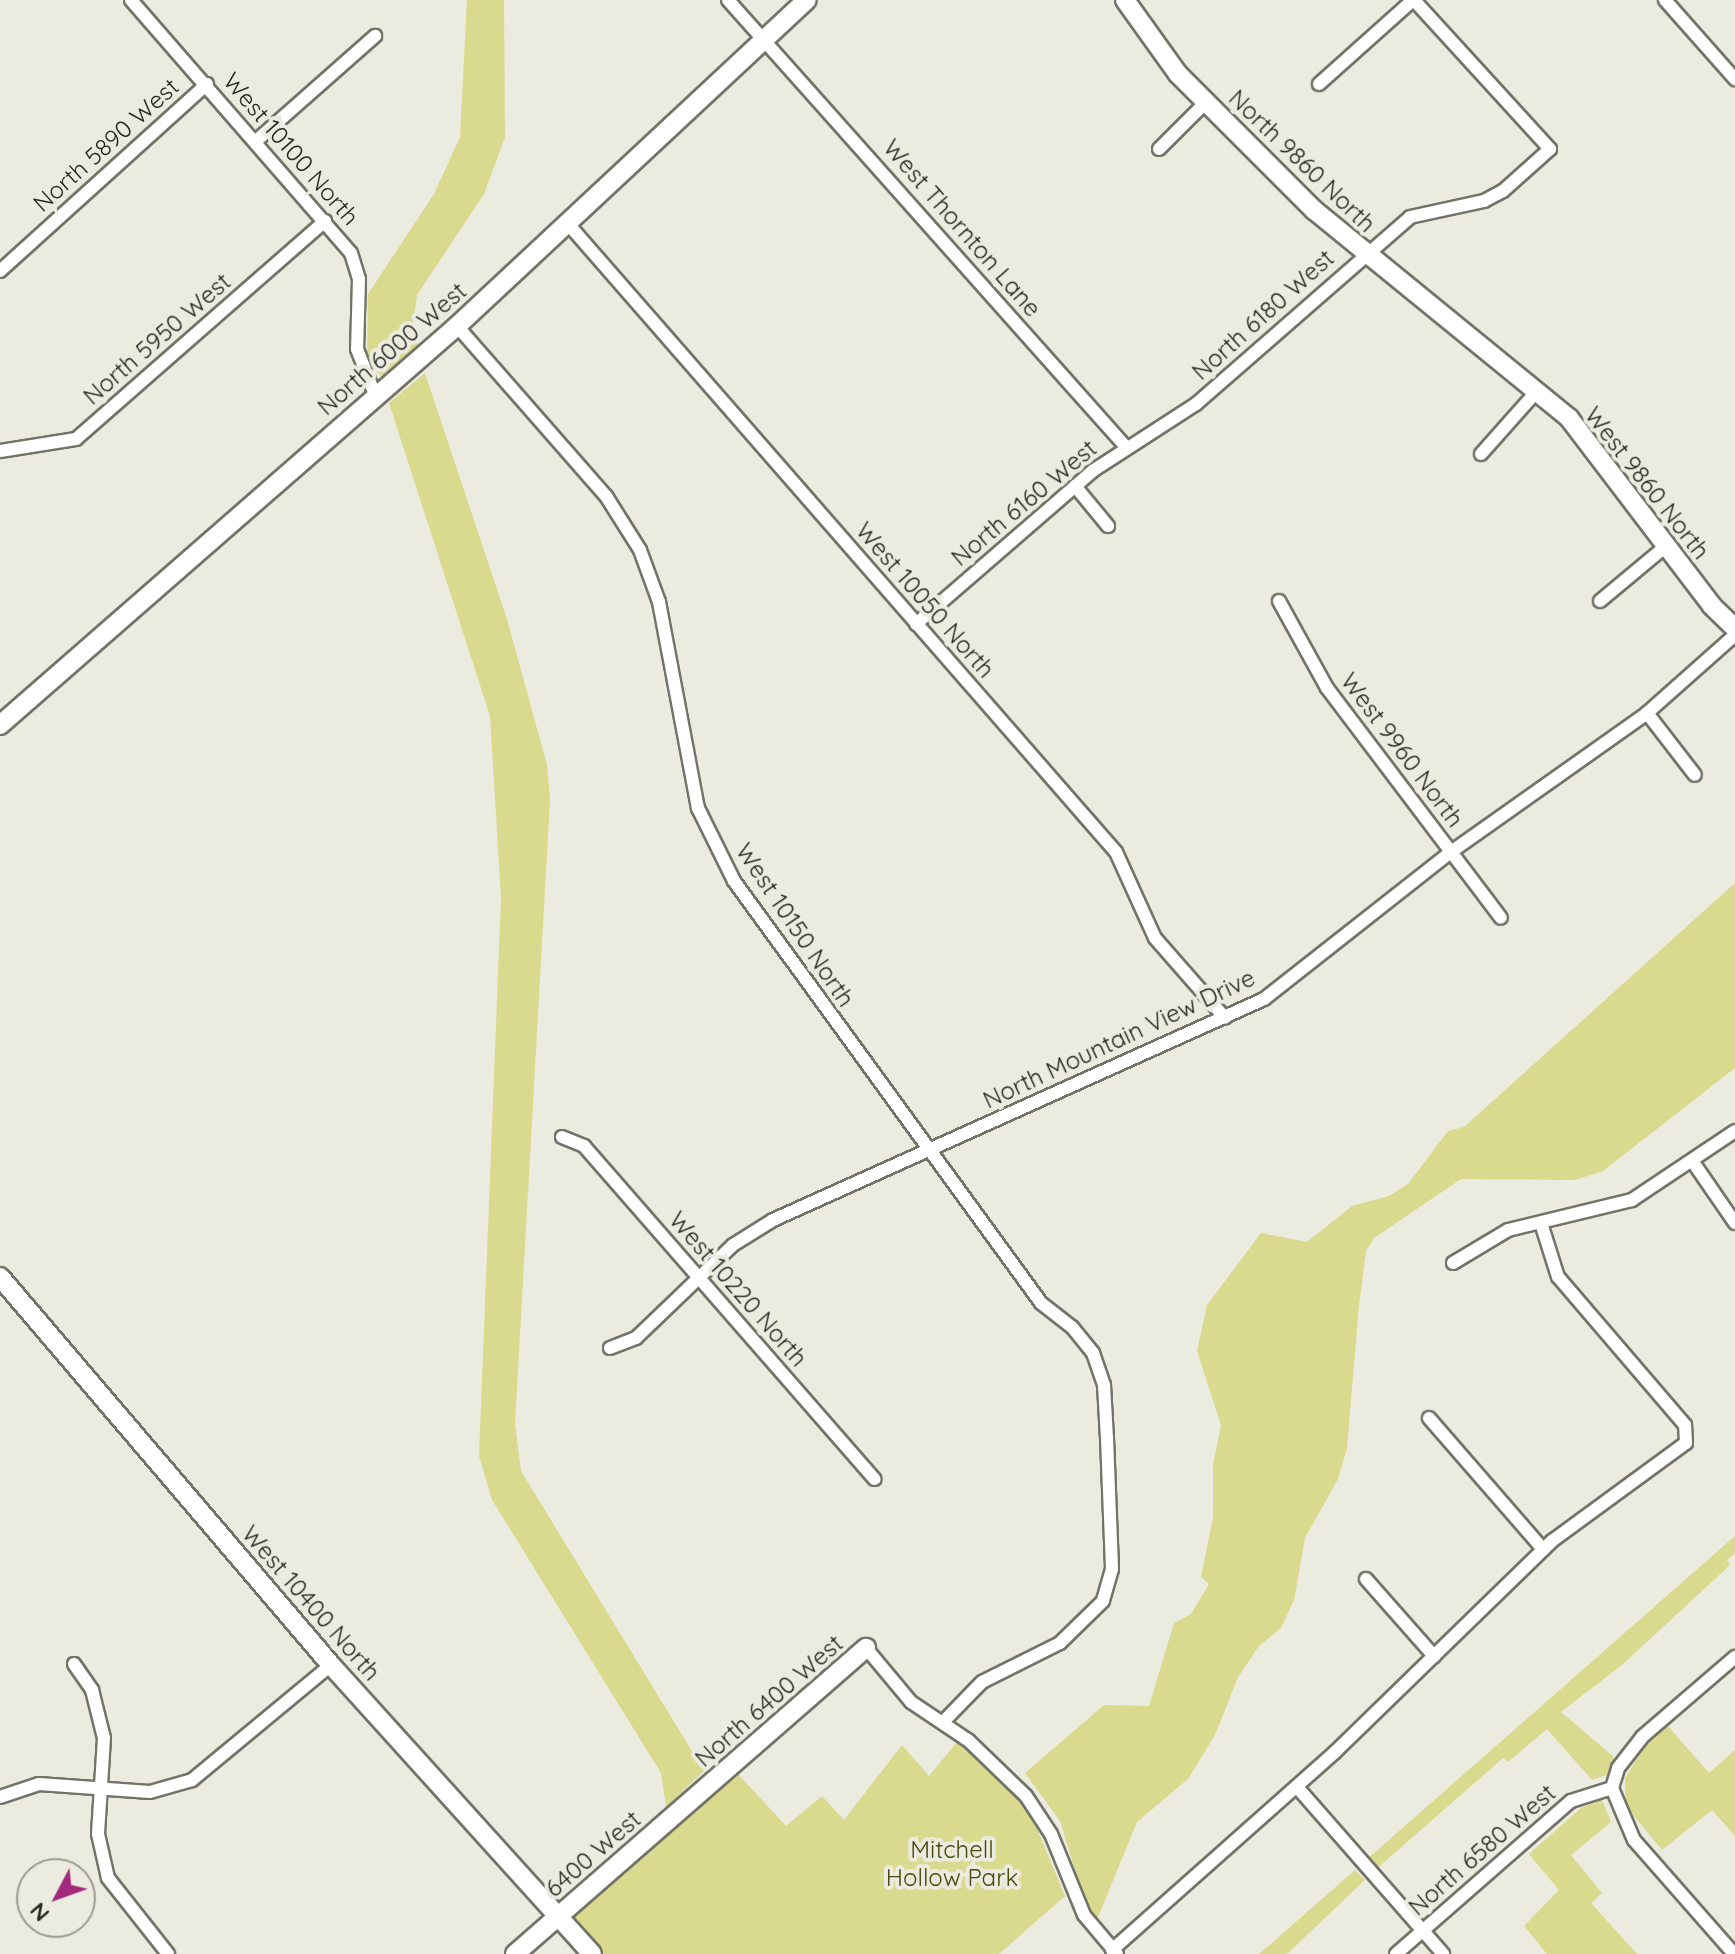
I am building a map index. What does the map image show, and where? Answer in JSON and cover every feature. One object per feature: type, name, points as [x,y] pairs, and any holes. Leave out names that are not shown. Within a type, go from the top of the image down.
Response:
[{"type":"street","name":"West 10100 North","points":[[131,0],[351,253],[359,279],[357,349],[375,395]]},
{"type":"street","points":[[728,0],[764,38]]},
{"type":"street","name":"North 6000 West","points":[[0,725],[457,326],[569,225],[807,0]]},
{"type":"street","points":[[1125,0],[1154,45],[1207,101],[1159,149]]},
{"type":"street","points":[[1319,84],[1413,0]]},
{"type":"street","name":"North 6180 West","points":[[1126,447],[1196,404],[1410,217],[1484,201],[1503,191],[1550,149],[1413,0]]},
{"type":"street","points":[[1665,0],[1735,79]]},
{"type":"street","points":[[256,141],[375,36]]},
{"type":"street","name":"West Thornton Lane","points":[[764,38],[1126,447]]},
{"type":"street","name":"North 5890 West","points":[[0,271],[207,84]]},
{"type":"street","name":"North 9860 North","points":[[1207,101],[1364,255]]},
{"type":"street","name":"North 5950 West","points":[[0,451],[76,439],[325,221]]},
{"type":"street","name":"West 10050 North","points":[[569,225],[1116,852],[1155,938],[1225,1018]]},
{"type":"street","name":"West 9860 North","points":[[1364,255],[1569,418],[1666,546],[1735,628]]},
{"type":"street","name":"West 10150 North","points":[[457,326],[606,496],[640,550],[659,602],[698,808],[734,881],[926,1152],[1041,1303],[1072,1327],[1093,1353],[1104,1385],[1107,1438],[1112,1569],[1103,1601],[1060,1643],[982,1682],[943,1722]]},
{"type":"street","points":[[1481,454],[1536,392]]},
{"type":"street","name":"North 6160 West","points":[[916,624],[1075,486],[1126,447]]},
{"type":"street","points":[[1075,486],[1108,526]]},
{"type":"street","points":[[1600,601],[1666,546]]},
{"type":"street","name":"West 9960 North","points":[[1279,601],[1327,688],[1501,918]]},
{"type":"street","name":"North Mountain View Drive","points":[[610,1348],[636,1338],[733,1245],[773,1220],[1264,999],[1451,852],[1647,713],[1735,635]]},
{"type":"street","points":[[1647,713],[1695,775]]},
{"type":"street","points":[[1453,1263],[1497,1234],[1616,1207],[1693,1162],[1735,1131]]},
{"type":"street","name":"West 10220 North","points":[[562,1137],[584,1146],[875,1479]]},
{"type":"street","points":[[1693,1162],[1735,1223]]},
{"type":"street","points":[[866,1648],[911,1702],[943,1722],[1026,1796],[1051,1834],[1084,1915],[1115,1952],[1297,1787],[1543,1549],[1680,1449],[1687,1434],[1563,1286],[1549,1259],[1541,1223]]},
{"type":"street","name":"West 10400 North","points":[[0,1277],[331,1665],[592,1954]]},
{"type":"street","points":[[1429,1418],[1543,1549]]},
{"type":"street","points":[[1366,1579],[1434,1656]]},
{"type":"street","name":"North 6400 West","points":[[703,1790],[866,1648]]},
{"type":"street","points":[[1734,1954],[1634,1840],[1612,1788],[1619,1766],[1642,1737],[1735,1657]]},
{"type":"street","points":[[74,1664],[92,1690],[104,1738],[98,1834],[108,1878],[168,1954]]},
{"type":"street","points":[[0,1797],[39,1784],[150,1792],[192,1780],[331,1665]]},
{"type":"street","points":[[1297,1787],[1443,1954]]},
{"type":"street","name":"North 6580 West","points":[[1396,1954],[1571,1801],[1612,1788]]},
{"type":"street","name":"6400 West","points":[[515,1954],[703,1790]]},
{"type":"green space","points":[[467,0],[504,0],[505,137],[484,194],[417,295],[413,322],[418,345],[384,377],[373,370],[367,355],[368,294],[434,194],[460,137]]},
{"type":"green space","points":[[425,373],[507,619],[547,765],[550,800],[515,1424],[521,1471],[704,1771],[666,1807],[661,1773],[492,1500],[479,1456],[501,898],[490,716],[389,403]]},
{"type":"green space","points":[[1735,883],[1735,1068],[1603,1171],[1575,1180],[1461,1179],[1374,1238],[1366,1251],[1347,1448],[1338,1479],[1305,1538],[1294,1600],[1281,1628],[1259,1646],[1238,1677],[1215,1735],[1188,1779],[1137,1822],[1096,1922],[1086,1907],[1060,1821],[1025,1773],[1104,1705],[1149,1706],[1174,1623],[1191,1614],[1209,1584],[1201,1577],[1213,1517],[1213,1465],[1221,1425],[1197,1351],[1207,1305],[1261,1233],[1307,1242],[1352,1206],[1389,1196],[1408,1184],[1448,1131],[1464,1127]]},
{"type":"green space","points":[[1735,1536],[1735,1553],[1727,1560],[1730,1565],[1623,1664],[1561,1712],[1615,1758],[1609,1774],[1592,1780],[1547,1729],[1508,1762],[1503,1758],[1374,1871],[1365,1861]]},
{"type":"green space","points":[[1668,1726],[1709,1773],[1735,1750],[1735,1836],[1712,1810],[1662,1850],[1626,1806],[1625,1778],[1644,1747]]},
{"type":"green space","name":"Mitchell Hollow Park","points":[[958,1741],[994,1771],[1031,1814],[1065,1896],[999,1954],[597,1954],[572,1926],[574,1913],[737,1773],[786,1826],[822,1796],[844,1820],[902,1745],[929,1776]]},
{"type":"green space","points":[[1602,1800],[1611,1822],[1571,1855],[1602,1893],[1591,1903],[1637,1954],[1547,1954],[1524,1926],[1559,1890],[1529,1854],[1581,1808]]},
{"type":"green space","points":[[1355,1870],[1365,1880],[1287,1954],[1259,1954]]}]
